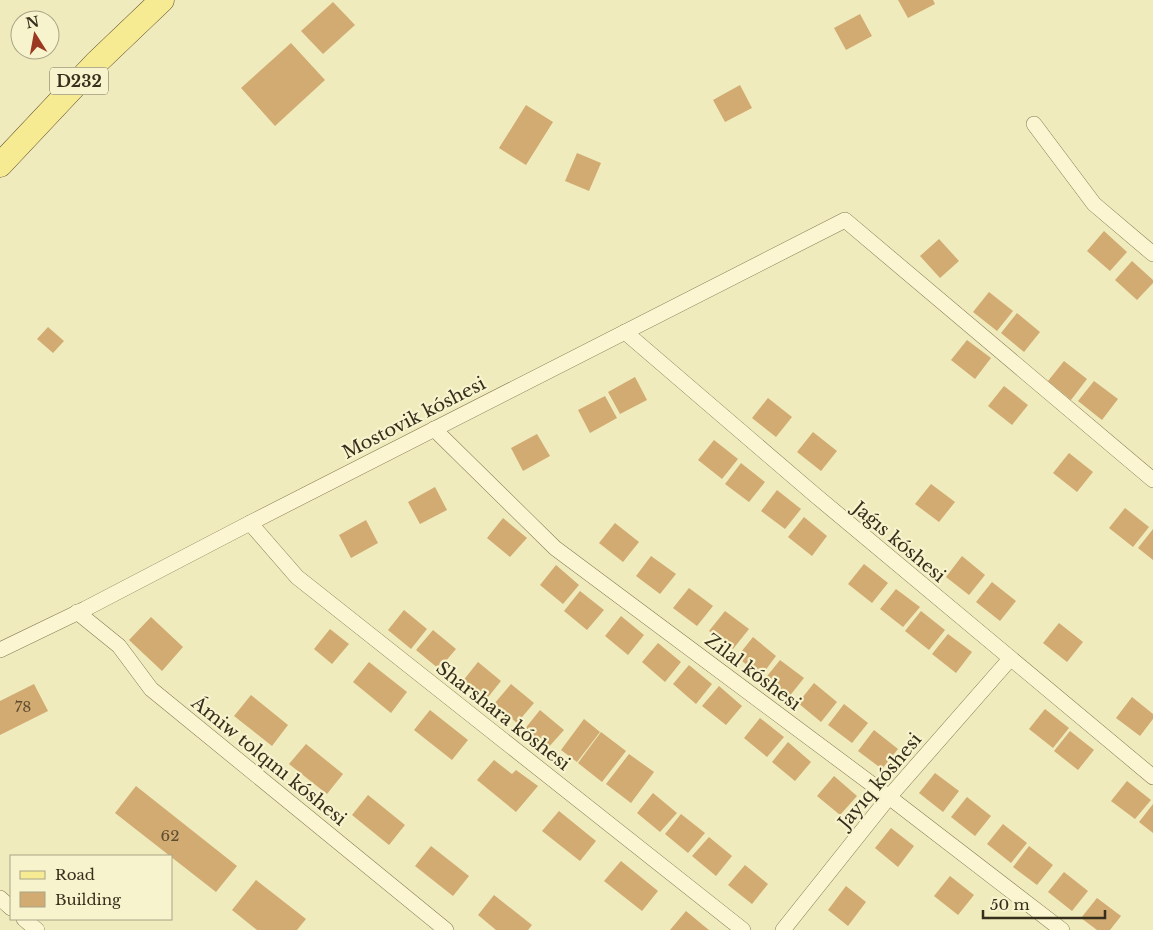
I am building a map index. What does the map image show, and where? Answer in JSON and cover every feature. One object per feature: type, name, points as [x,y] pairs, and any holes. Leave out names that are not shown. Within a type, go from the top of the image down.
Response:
[{"type":"main road","name":"D232","points":[[0,166],[96,63],[162,0]]},
{"type":"street","points":[[1034,124],[1094,204],[1153,254]]},
{"type":"street","name":"Mostovik kóshesi","points":[[0,650],[78,612],[844,220],[1153,480]]},
{"type":"street","name":"Jaǵıs kóshesi","points":[[625,332],[807,489],[1153,777]]},
{"type":"street","name":"Zilal kóshesi","points":[[434,429],[555,548],[889,797],[1062,930]]},
{"type":"street","name":"Sharshara kóshesi","points":[[250,523],[297,577],[743,930]]},
{"type":"street","name":"Ámiw tolqını kóshesi","points":[[78,612],[119,646],[151,689],[446,930]]},
{"type":"street","name":"Jayıq kóshesi","points":[[783,930],[889,797],[1010,659]]},
{"type":"street","points":[[0,898],[10,907]]},
{"type":"street","points":[[25,920],[37,930]]},
{"type":"building","points":[[898,0],[933,0],[935,4],[908,18]]},
{"type":"building","points":[[333,2],[355,25],[323,54],[301,31]]},
{"type":"building","points":[[860,14],[872,36],[846,50],[834,28]]},
{"type":"building","points":[[291,43],[325,80],[275,126],[241,88]]},
{"type":"building","points":[[740,85],[752,108],[725,122],[713,100]]},
{"type":"building","points":[[526,105],[553,122],[526,165],[499,148]]},
{"type":"building","points":[[577,153],[601,163],[589,191],[565,181]]},
{"type":"building","points":[[1104,231],[1127,252],[1110,271],[1087,251]]},
{"type":"building","points":[[939,239],[959,261],[940,278],[920,256]]},
{"type":"building","points":[[1132,261],[1153,280],[1153,283],[1137,300],[1115,280]]},
{"type":"building","points":[[989,292],[1013,311],[997,331],[973,312]]},
{"type":"building","points":[[1017,313],[1040,332],[1024,352],[1001,333]]},
{"type":"building","points":[[48,327],[64,341],[53,353],[37,339]]},
{"type":"building","points":[[967,340],[991,358],[975,379],[951,360]]},
{"type":"building","points":[[1064,361],[1087,379],[1071,400],[1048,381]]},
{"type":"building","points":[[635,377],[647,400],[620,414],[608,392]]},
{"type":"building","points":[[1094,381],[1118,399],[1102,420],[1078,401]]},
{"type":"building","points":[[1004,386],[1028,405],[1012,425],[988,406]]},
{"type":"building","points":[[605,396],[617,418],[590,433],[578,410]]},
{"type":"building","points":[[768,398],[792,417],[776,437],[752,418]]},
{"type":"building","points":[[813,432],[837,451],[821,471],[797,452]]},
{"type":"building","points":[[537,434],[550,456],[523,471],[511,448]]},
{"type":"building","points":[[714,440],[738,459],[722,479],[698,460]]},
{"type":"building","points":[[1069,453],[1093,472],[1077,492],[1053,473]]},
{"type":"building","points":[[741,463],[765,482],[749,502],[725,484]]},
{"type":"building","points":[[931,484],[955,502],[939,522],[915,504]]},
{"type":"building","points":[[435,487],[447,510],[420,524],[408,502]]},
{"type":"building","points":[[777,490],[801,509],[785,529],[761,511]]},
{"type":"building","points":[[1125,508],[1149,527],[1133,547],[1109,528]]},
{"type":"building","points":[[804,517],[827,536],[812,556],[788,537]]},
{"type":"building","points":[[503,518],[527,538],[510,557],[487,538]]},
{"type":"building","points":[[366,520],[378,543],[351,558],[339,535]]},
{"type":"building","points":[[615,523],[639,542],[623,562],[599,543]]},
{"type":"building","points":[[1153,529],[1153,560],[1138,548]]},
{"type":"building","points":[[651,556],[676,574],[660,594],[636,576]]},
{"type":"building","points":[[962,556],[985,575],[969,595],[946,577]]},
{"type":"building","points":[[864,564],[888,583],[872,603],[848,584]]},
{"type":"building","points":[[556,565],[579,585],[563,604],[540,585]]},
{"type":"building","points":[[992,582],[1016,601],[1000,621],[976,602]]},
{"type":"building","points":[[689,588],[713,606],[697,626],[673,608]]},
{"type":"building","points":[[896,589],[920,607],[903,627],[880,609]]},
{"type":"building","points":[[580,591],[604,610],[587,630],[564,611]]},
{"type":"building","points":[[404,610],[427,629],[411,649],[388,630]]},
{"type":"building","points":[[725,611],[749,629],[733,649],[709,631]]},
{"type":"building","points":[[921,611],[945,630],[929,650],[905,631]]},
{"type":"building","points":[[621,616],[644,635],[628,655],[605,636]]},
{"type":"building","points":[[151,617],[183,647],[162,671],[129,640]]},
{"type":"building","points":[[1059,623],[1083,642],[1067,662],[1043,643]]},
{"type":"building","points":[[330,629],[349,644],[332,664],[314,649]]},
{"type":"building","points":[[433,630],[456,649],[439,669],[416,650]]},
{"type":"building","points":[[948,634],[972,652],[956,673],[932,654]]},
{"type":"building","points":[[753,637],[776,656],[761,676],[737,657]]},
{"type":"building","points":[[658,643],[681,662],[665,682],[642,662]]},
{"type":"building","points":[[780,660],[804,678],[788,698],[764,680]]},
{"type":"building","points":[[369,662],[407,692],[391,713],[353,682]]},
{"type":"building","points":[[478,662],[501,681],[485,701],[462,682]]},
{"type":"building","points":[[689,665],[712,684],[696,704],[673,684]]},
{"type":"building","points":[[814,683],[837,702],[821,722],[798,703]]},
{"type":"building","points":[[34,684],[48,711],[0,735],[0,701]]},
{"type":"building","points":[[511,684],[534,703],[517,723],[494,704]]},
{"type":"building","points":[[719,686],[742,706],[726,725],[702,706]]},
{"type":"building","points":[[251,695],[288,725],[272,746],[234,716]]},
{"type":"building","points":[[1132,697],[1153,714],[1153,719],[1140,736],[1116,718]]},
{"type":"building","points":[[844,704],[868,723],[852,743],[828,725]]},
{"type":"building","points":[[1045,709],[1069,728],[1053,748],[1029,729]]},
{"type":"building","points":[[430,710],[468,740],[452,760],[414,730]]},
{"type":"building","points":[[540,710],[564,730],[547,749],[524,730]]},
{"type":"building","points":[[760,718],[784,737],[767,757],[744,738]]},
{"type":"building","points":[[584,719],[600,732],[577,762],[561,750]]},
{"type":"building","points":[[874,730],[898,749],[882,769],[858,751]]},
{"type":"building","points":[[1070,731],[1094,750],[1078,770],[1054,751]]},
{"type":"building","points":[[601,732],[626,751],[602,782],[578,763]]},
{"type":"building","points":[[788,742],[811,762],[795,781],[772,762]]},
{"type":"building","points":[[306,744],[343,774],[327,794],[289,764]]},
{"type":"building","points":[[629,754],[654,772],[631,803],[606,784]]},
{"type":"building","points":[[494,760],[512,774],[516,770],[538,786],[516,812],[477,780]]},
{"type":"building","points":[[935,773],[959,791],[943,812],[919,793]]},
{"type":"building","points":[[834,776],[857,796],[840,815],[817,796]]},
{"type":"building","points":[[1127,781],[1151,800],[1135,819],[1111,801]]},
{"type":"building","points":[[136,786],[237,866],[216,892],[172,858],[172,855],[169,855],[115,813]]},
{"type":"building","points":[[653,793],[677,813],[660,832],[637,813]]},
{"type":"building","points":[[368,795],[405,825],[389,845],[352,815]]},
{"type":"building","points":[[967,797],[991,816],[975,836],[951,817]]},
{"type":"building","points":[[1153,804],[1153,833],[1139,822]]},
{"type":"building","points":[[559,811],[596,841],[580,861],[542,831]]},
{"type":"building","points":[[681,814],[705,833],[688,853],[665,834]]},
{"type":"building","points":[[1003,824],[1027,843],[1011,863],[987,844]]},
{"type":"building","points":[[891,828],[914,846],[898,867],[875,848]]},
{"type":"building","points":[[709,837],[732,856],[716,876],[692,856]]},
{"type":"building","points":[[431,846],[469,876],[453,896],[415,866]]},
{"type":"building","points":[[1029,846],[1053,865],[1037,885],[1013,867]]},
{"type":"building","points":[[621,861],[658,891],[642,911],[604,881]]},
{"type":"building","points":[[745,865],[768,884],[752,904],[728,885]]},
{"type":"building","points":[[1064,872],[1088,891],[1072,911],[1048,892]]},
{"type":"building","points":[[950,876],[974,895],[958,915],[934,896]]},
{"type":"building","points":[[256,880],[306,919],[297,930],[257,930],[232,910]]},
{"type":"building","points":[[846,886],[866,902],[848,926],[828,910]]},
{"type":"building","points":[[494,895],[532,925],[528,930],[496,930],[478,915]]},
{"type":"building","points":[[1097,898],[1121,916],[1110,930],[1097,930],[1081,918]]},
{"type":"building","points":[[686,911],[704,926],[709,930],[670,930]]}]
